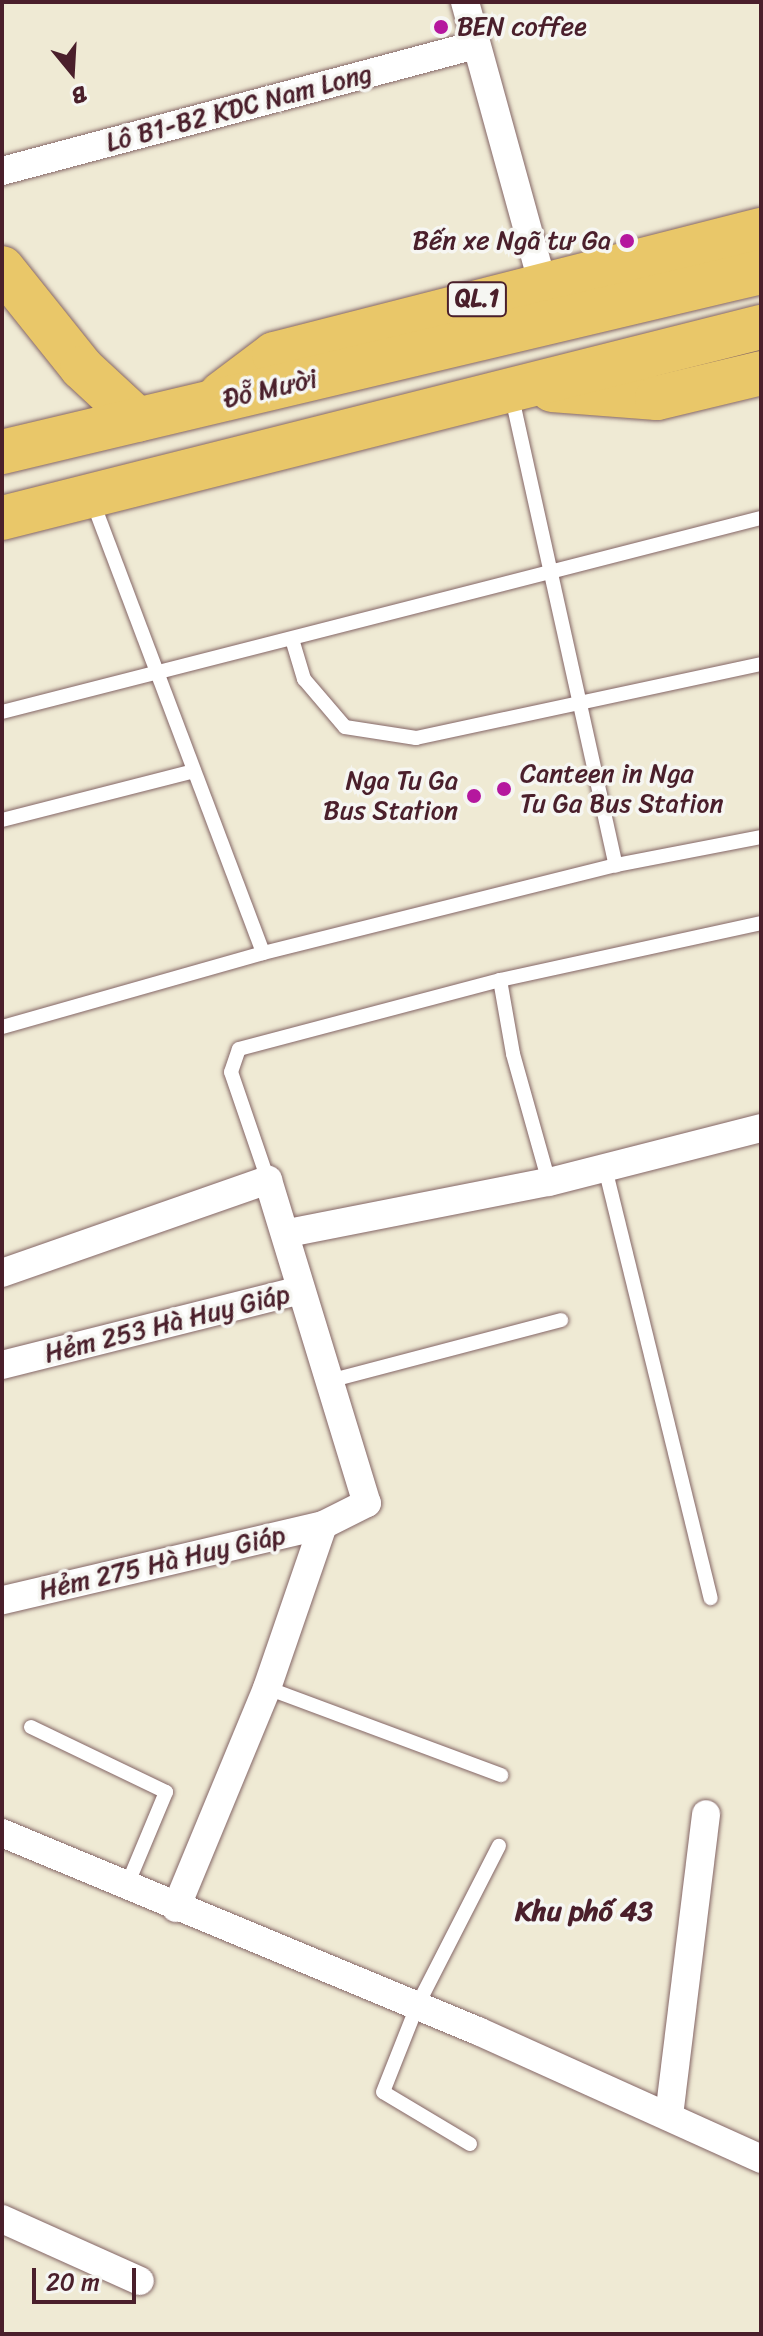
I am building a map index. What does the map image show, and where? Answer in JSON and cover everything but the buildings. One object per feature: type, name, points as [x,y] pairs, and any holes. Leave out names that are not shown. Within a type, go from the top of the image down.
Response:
[{"type":"main road","name":"Đỗ Mười","points":[[492,316],[542,282],[761,230]]},
{"type":"main road","points":[[2,268],[82,368],[138,420]]},
{"type":"main road","name":"Đỗ Mười","points":[[138,420],[208,404],[274,354],[761,272]]},
{"type":"main road","points":[[492,316],[510,387]]},
{"type":"main road","points":[[2,518],[510,387],[761,327]]},
{"type":"main road","points":[[510,387],[657,398],[761,373]]},
{"type":"main road","name":"QL.1","points":[[2,452],[138,420]]},
{"type":"street","points":[[465,2],[542,282]]},
{"type":"street","name":"Lô B1-B2 KDC Nam Long","points":[[2,171],[476,45]]},
{"type":"street","points":[[288,1233],[549,1182],[761,1128]]},
{"type":"street","points":[[2,1273],[268,1180],[288,1233],[301,1290]]},
{"type":"street","name":"Hẻm 253 Hà Huy Giáp","points":[[2,1365],[301,1290],[367,1503],[323,1525]]},
{"type":"street","points":[[176,1908],[267,1688],[323,1525]]},
{"type":"street","name":"Hẻm 275 Hà Huy Giáp","points":[[2,1600],[323,1525]]},
{"type":"street","points":[[669,2116],[706,1814]]},
{"type":"street","points":[[2,1833],[417,2006],[761,2159]]},
{"type":"street","points":[[2,2219],[140,2281]]},
{"type":"lane","points":[[510,387],[616,865]]},
{"type":"lane","points":[[91,496],[263,953]]},
{"type":"lane","points":[[2,712],[552,575],[761,518]]},
{"type":"lane","points":[[292,639],[304,679],[345,727],[416,738],[761,664]]},
{"type":"lane","points":[[2,820],[194,771]]},
{"type":"lane","points":[[2,1027],[263,953],[616,865],[761,837]]},
{"type":"lane","points":[[268,1180],[231,1072],[239,1049],[500,980],[761,923]]},
{"type":"lane","points":[[500,980],[513,1054],[549,1182]]},
{"type":"lane","points":[[605,1168],[711,1598]]},
{"type":"lane","points":[[329,1381],[561,1320]]},
{"type":"lane","points":[[267,1688],[501,1775]]},
{"type":"lane","points":[[31,1727],[166,1792],[128,1883]]},
{"type":"lane","points":[[470,2144],[383,2092],[417,2006],[499,1846]]},
{"type":"place","name":"BEN coffee","points":[[441,27]]},
{"type":"place","name":"Bến xe Ngã tư Ga","points":[[627,241]]},
{"type":"place","name":"Canteen in Nga Tu Ga Bus Station","points":[[504,789]]},
{"type":"place","name":"Nga Tu Ga Bus Station","points":[[474,796]]},
{"type":"district","name":"Khu phố 43","points":[[584,1911]]}]
